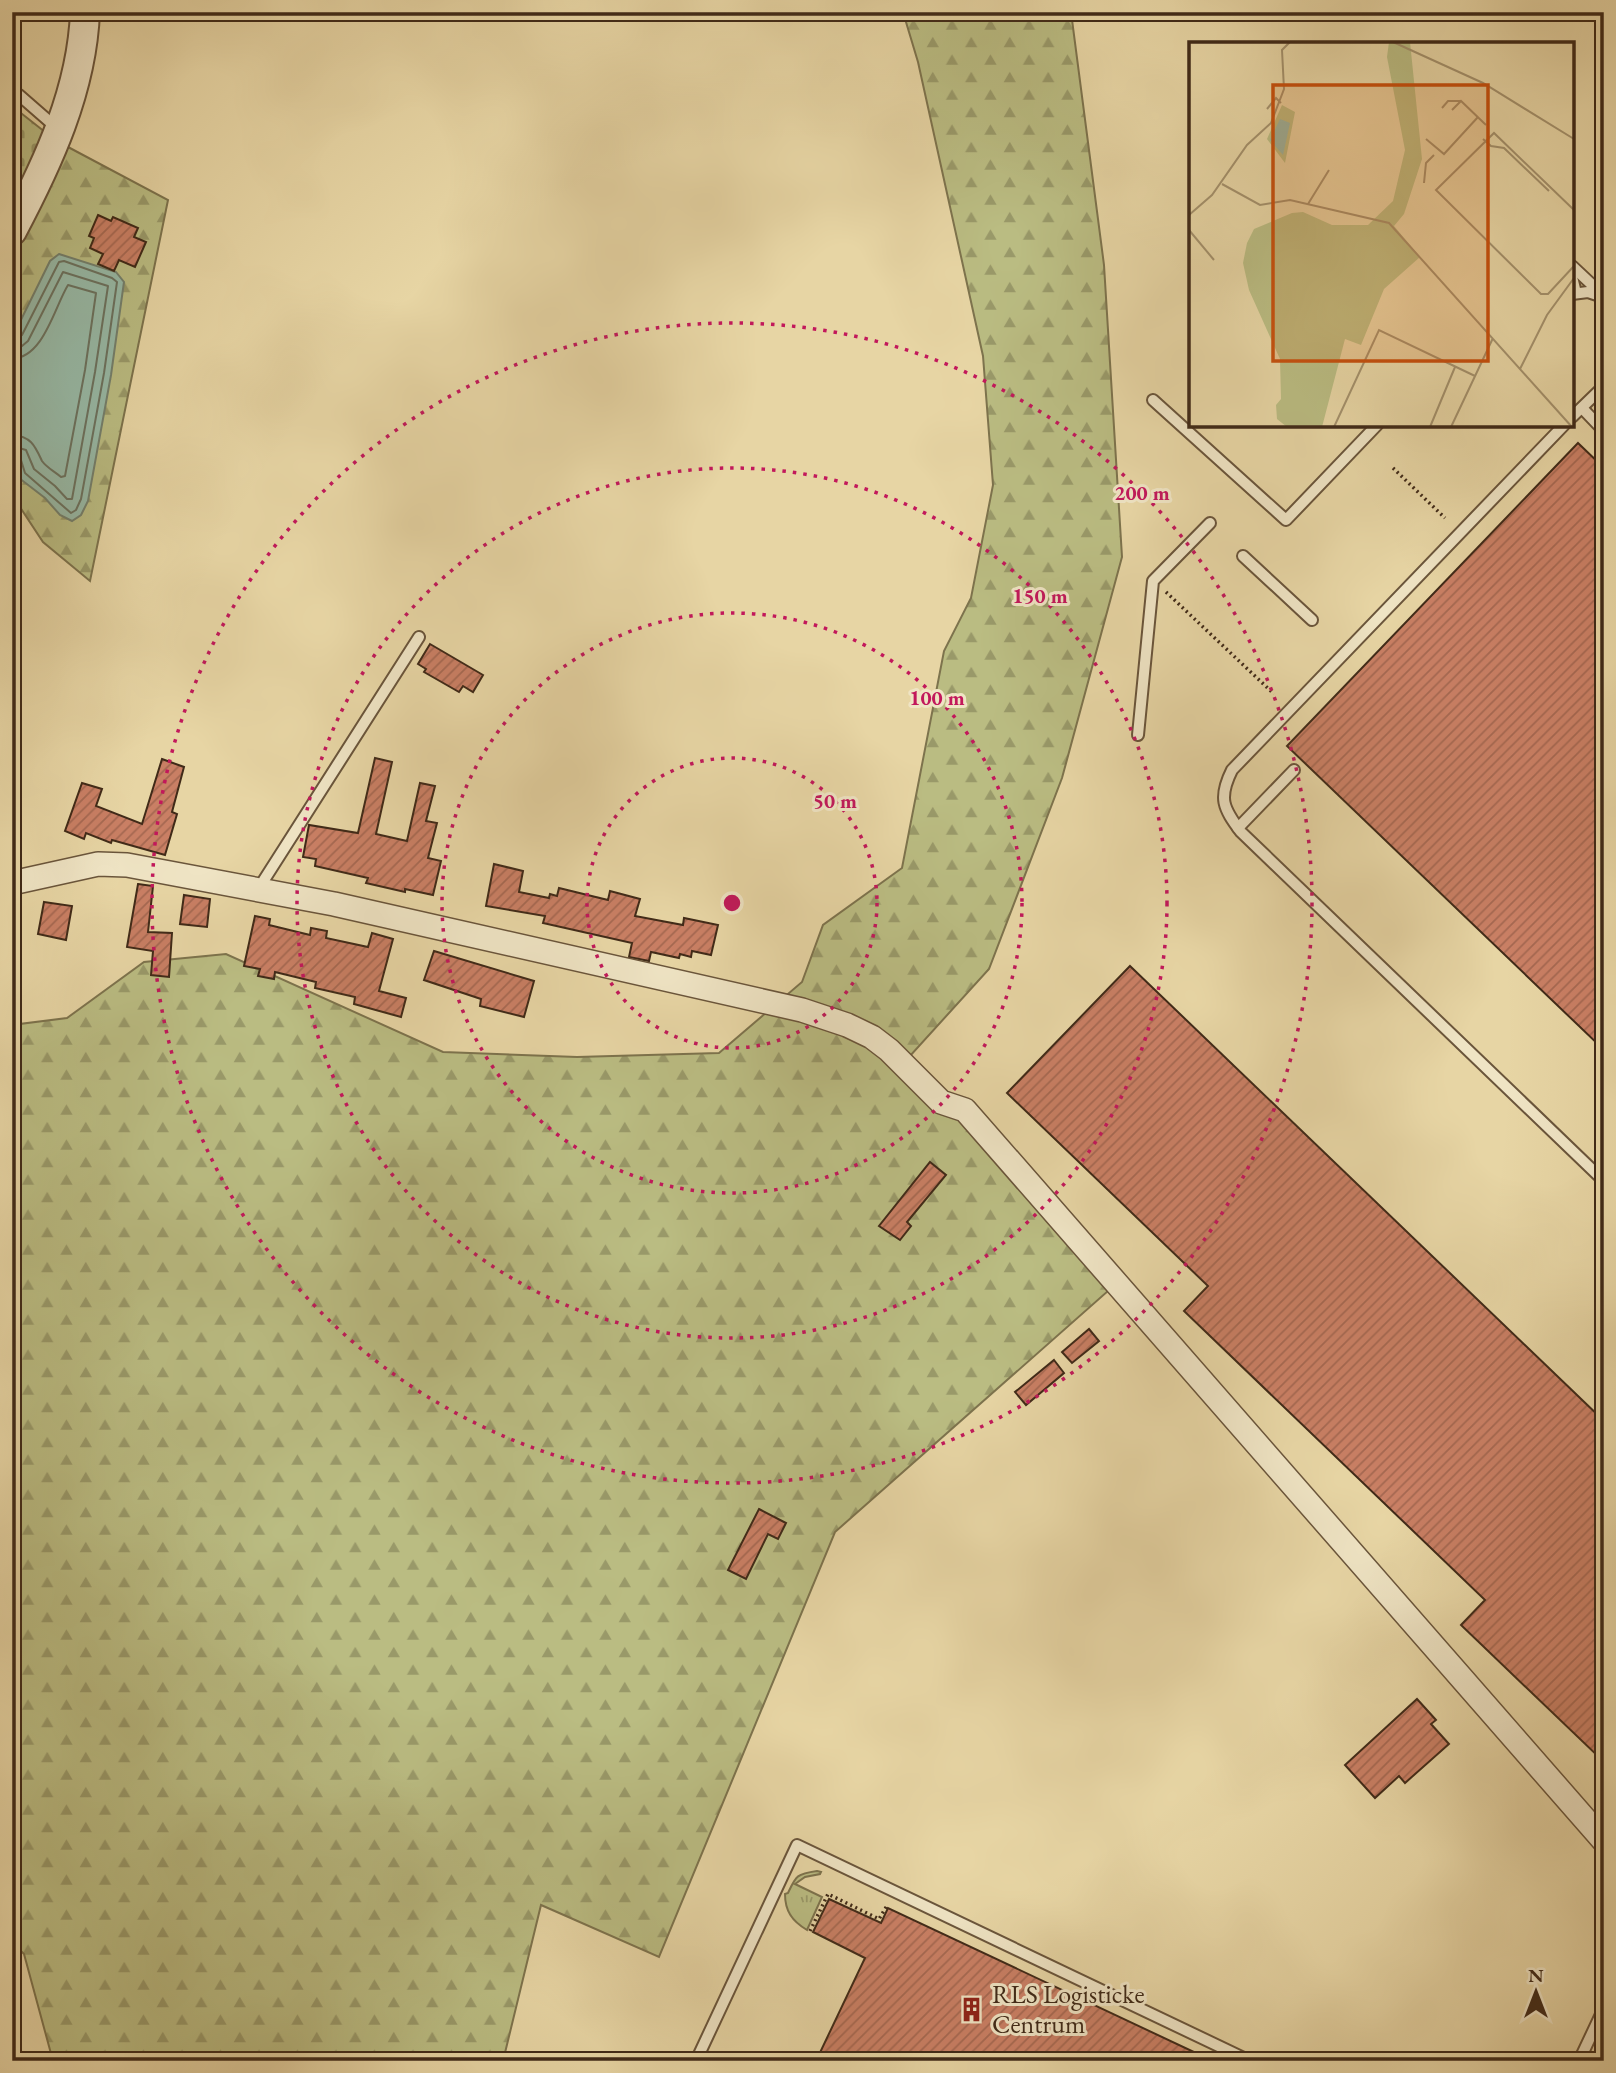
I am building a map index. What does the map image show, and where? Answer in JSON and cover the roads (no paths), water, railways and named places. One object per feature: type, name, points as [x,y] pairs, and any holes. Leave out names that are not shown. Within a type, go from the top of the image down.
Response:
[{"type":"street","points":[[12,231],[71,100],[85,12]]},
{"type":"street","points":[[12,883],[98,864],[127,865],[263,890],[802,1010],[847,1025],[872,1037],[889,1050],[941,1102],[965,1110],[1604,1841]]},
{"type":"lane","points":[[12,105],[19,95],[59,129]]},
{"type":"lane","points":[[1574,267],[1604,297]]},
{"type":"lane","points":[[1574,293],[1588,292],[1604,297]]},
{"type":"lane","points":[[1574,415],[1604,386]]},
{"type":"lane","points":[[1153,400],[1286,520],[1375,427]]},
{"type":"lane","points":[[1582,408],[1604,431]]},
{"type":"lane","points":[[1562,427],[1232,770],[1225,785],[1223,800],[1237,828],[1604,1181]]},
{"type":"lane","points":[[1138,735],[1153,581],[1210,523]]},
{"type":"lane","points":[[1243,556],[1312,620]]},
{"type":"lane","points":[[263,890],[264,880],[309,806],[419,637]]},
{"type":"lane","points":[[1237,828],[1294,770]]},
{"type":"lane","points":[[696,2061],[797,1845],[1250,2061]]},
{"type":"lane","points":[[1579,2061],[1604,2008]]},
{"type":"water","points":[[59,254],[116,272],[124,282],[111,375],[88,501],[81,515],[72,521],[60,515],[45,498],[19,478],[12,454],[12,338],[50,261]]},
{"type":"place","name":"RLS Logisticke Centrum","points":[[972,2009]]}]
